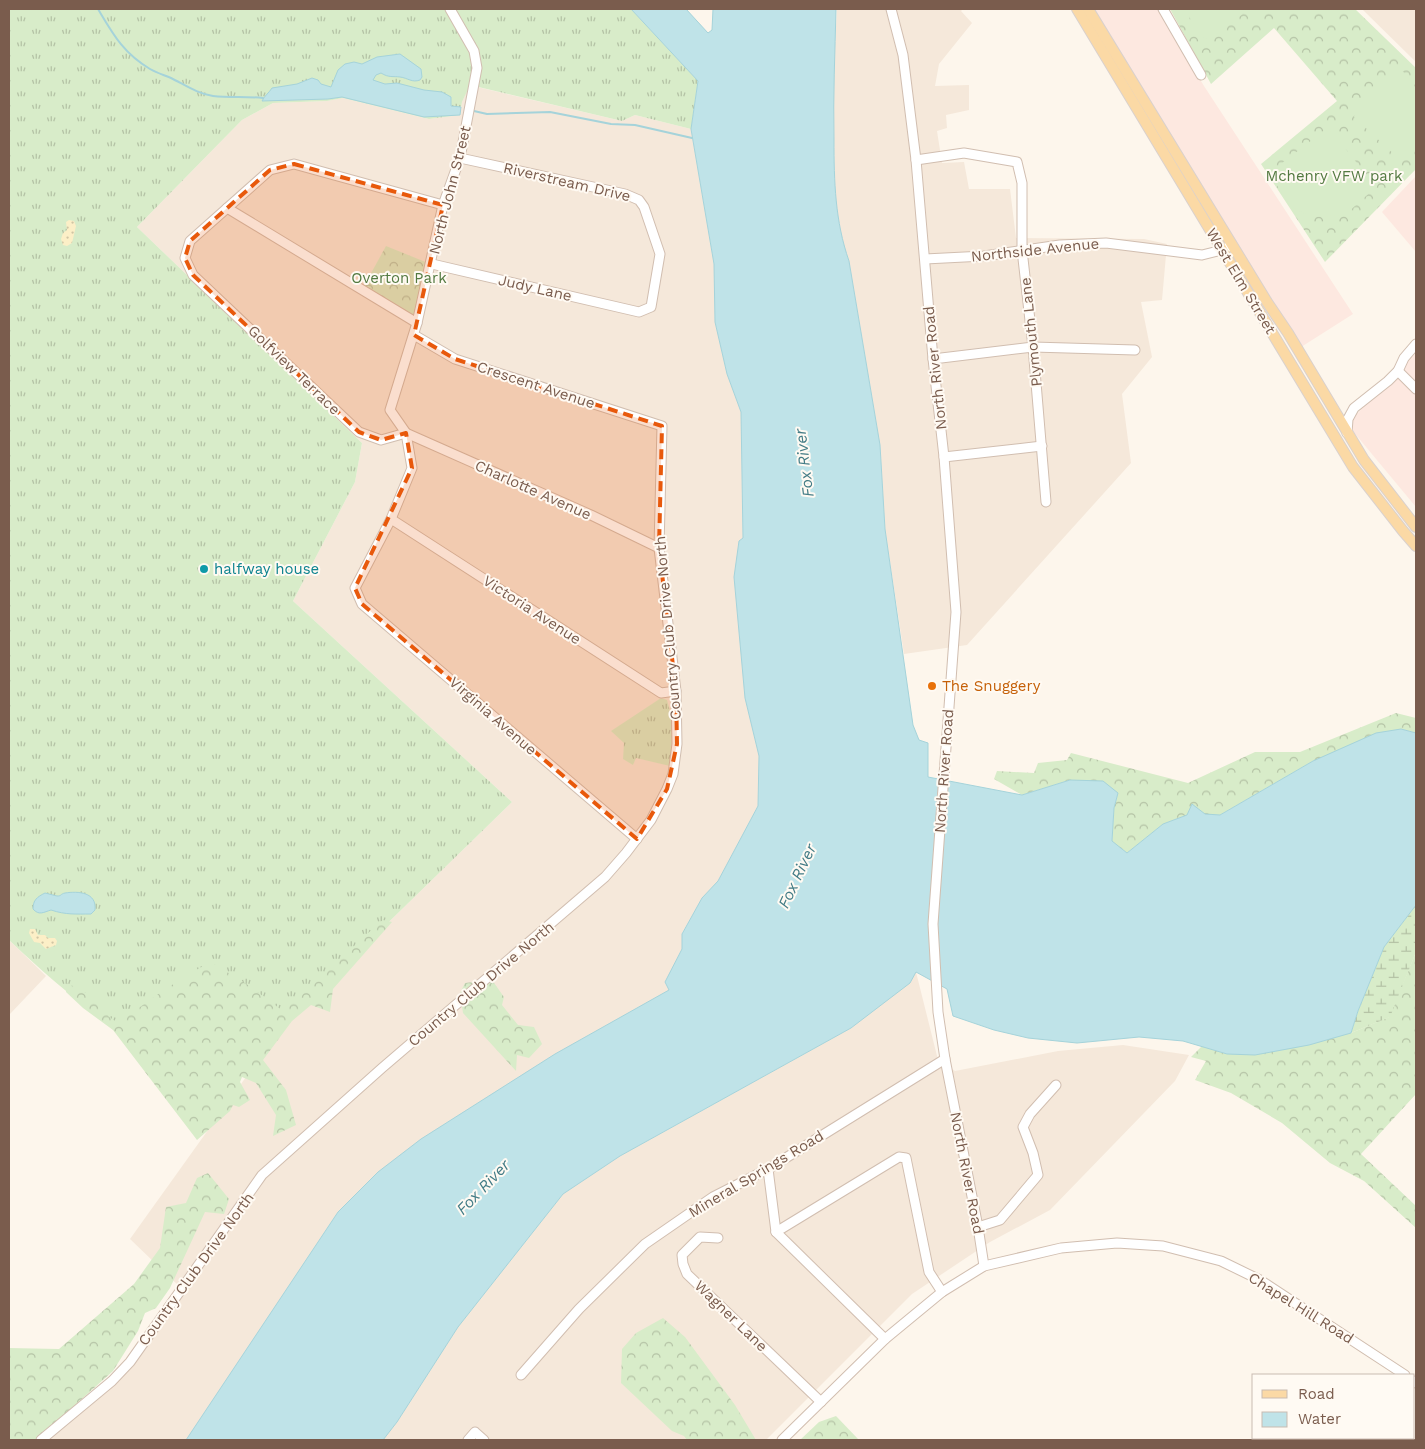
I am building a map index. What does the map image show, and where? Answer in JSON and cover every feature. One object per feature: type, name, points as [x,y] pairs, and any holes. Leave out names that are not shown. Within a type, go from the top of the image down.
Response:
[{"type":"main road","name":"West Elm Street","points":[[1076,9],[1353,467],[1416,546]]},
{"type":"main road","name":"West Elm Street","points":[[1088,9],[1364,460],[1416,527]]},
{"type":"street","name":"North John Street","points":[[355,588],[390,520],[412,468],[406,433],[390,410],[418,323],[444,205],[460,158],[477,68],[474,51],[450,9]]},
{"type":"street","name":"North River Road","points":[[891,9],[903,55],[916,160],[933,359],[944,457],[956,612],[933,924],[938,1012],[984,1266]]},
{"type":"street","points":[[1163,9],[1201,75]]},
{"type":"street","name":"Plymouth Lane","points":[[916,160],[964,154],[1017,162],[1022,183],[1022,250],[1033,346],[1046,502]]},
{"type":"street","name":"Riverstream Drive","points":[[460,158],[625,194],[639,200],[644,207],[660,254],[651,307],[639,312]]},
{"type":"street","points":[[418,323],[228,208],[270,170],[294,164],[444,205]]},
{"type":"street","name":"Golfview Terrace","points":[[228,208],[190,241],[186,258],[193,275],[359,432],[381,440],[406,433]]},
{"type":"street","name":"Northside Avenue","points":[[925,259],[984,256],[1060,245],[1106,243],[1202,255],[1222,250],[1232,245]]},
{"type":"street","name":"Judy Lane","points":[[432,264],[639,312]]},
{"type":"street","name":"Crescent Avenue","points":[[414,335],[455,359],[662,426]]},
{"type":"street","points":[[1347,433],[1348,419],[1354,408],[1398,372],[1404,358],[1416,344]]},
{"type":"street","points":[[933,359],[1033,346],[1135,350]]},
{"type":"street","points":[[1398,372],[1416,389]]},
{"type":"street","points":[[1331,407],[1354,408]]},
{"type":"street","name":"Country Club Drive North","points":[[41,1440],[112,1381],[130,1362],[262,1175],[382,1068],[605,877],[637,839],[659,806],[673,774],[677,744],[676,690],[659,548],[662,426]]},
{"type":"street","name":"Charlotte Avenue","points":[[406,433],[591,515],[659,548]]},
{"type":"street","points":[[944,457],[1042,446]]},
{"type":"street","name":"Victoria Avenue","points":[[390,520],[661,693],[676,690]]},
{"type":"street","name":"Virginia Avenue","points":[[355,588],[362,604],[637,839]]},
{"type":"street","name":"Mineral Springs Road","points":[[521,1376],[579,1309],[645,1244],[713,1197],[768,1169],[945,1059]]},
{"type":"street","points":[[978,1227],[1000,1220],[1038,1175],[1033,1153],[1023,1128],[1030,1114],[1056,1085]]},
{"type":"street","points":[[776,1232],[899,1157],[906,1158],[929,1272],[942,1292]]},
{"type":"street","points":[[768,1169],[776,1232],[885,1339]]},
{"type":"street","name":"Wagner Lane","points":[[718,1238],[700,1237],[692,1243],[682,1255],[687,1274],[821,1402]]},
{"type":"street","name":"Chapel Hill Road","points":[[984,1266],[1061,1248],[1117,1243],[1163,1246],[1211,1258],[1260,1280],[1403,1374]]},
{"type":"street","points":[[782,1440],[885,1339],[942,1292],[984,1266]]},
{"type":"street","points":[[468,1440],[475,1432],[484,1440]]},
{"type":"highlighted area","points":[[294,164],[443,205],[414,335],[455,359],[662,426],[659,548],[676,691],[677,744],[667,789],[637,839],[362,604],[355,588],[412,468],[406,433],[381,440],[359,432],[193,275],[185,258],[190,241],[270,170]]},
{"type":"shaded area","points":[[837,9],[963,9],[961,11],[972,23],[939,64],[935,86],[969,85],[969,110],[946,115],[947,128],[937,131],[942,163],[964,162],[969,189],[1010,189],[1016,238],[1144,239],[1167,244],[1162,300],[1141,302],[1152,357],[1122,394],[1131,463],[967,645],[904,654],[885,529],[880,445],[849,261],[842,241],[835,196],[833,82]]},
{"type":"shaded area","points":[[1090,9],[1157,9],[1204,86],[1353,314],[1298,349]]},
{"type":"shaded area","points":[[1362,9],[1416,9],[1416,62]]},
{"type":"shaded area","points":[[469,85],[622,121],[635,115],[691,129],[714,264],[715,322],[727,374],[741,412],[743,538],[734,577],[745,698],[759,756],[758,806],[718,881],[702,898],[682,933],[682,949],[665,982],[669,990],[338,1212],[186,1440],[39,1440],[112,1381],[181,1288],[130,1239],[284,1024],[512,802],[293,601],[355,482],[362,443],[137,227],[242,120],[273,103],[327,101],[343,98],[429,119],[460,115],[462,102]]},
{"type":"shaded area","points":[[1416,176],[1416,252],[1382,212]]},
{"type":"shaded area","points":[[1416,353],[1416,507],[1347,424]]},
{"type":"shaded area","points":[[9,940],[46,976],[9,1015]]},
{"type":"shaded area","points":[[916,972],[938,1060],[955,1071],[1058,1051],[1123,1045],[1189,1055],[1175,1081],[1050,1210],[990,1242],[912,1294],[766,1440],[383,1440],[397,1422],[458,1327],[563,1194],[620,1156],[851,1028]]},
{"type":"green space","points":[[9,9],[631,9],[698,81],[691,129],[635,115],[622,121],[470,85],[462,102],[460,115],[429,119],[343,98],[327,101],[273,103],[242,120],[137,227],[362,443],[355,482],[293,601],[512,802],[284,1024],[126,1032],[79,1001],[50,978],[9,940]]},
{"type":"green space","name":"Mchenry VFW park","points":[[1170,9],[1355,9],[1416,68],[1416,169],[1325,262],[1261,164],[1337,101],[1274,28],[1211,84]]},
{"type":"green space","points":[[1184,9],[1249,9],[1209,40],[1202,37]]},
{"type":"green space","points":[[1398,67],[1411,79],[1416,91],[1416,137],[1399,159],[1354,117],[1356,111]]},
{"type":"green space","points":[[1325,130],[1333,133],[1376,187],[1345,215],[1311,217],[1290,206],[1269,173]]},
{"type":"green space","name":"Overton Park","points":[[386,246],[428,263],[416,318],[364,286]]},
{"type":"green space","points":[[661,698],[667,700],[671,716],[670,766],[636,758],[633,765],[623,759],[624,743],[611,731]]},
{"type":"green space","points":[[1396,713],[1416,718],[1416,733],[1401,729],[1313,761],[1220,815],[1187,815],[1163,824],[1127,853],[1112,842],[1114,808],[1118,793],[1070,780],[1022,795],[994,779],[997,771],[1034,773],[1038,763],[1067,760],[1071,753],[1188,783],[1255,752],[1300,752]]},
{"type":"green space","points":[[1416,905],[1416,952],[1390,1017],[1351,1033],[1384,947]]},
{"type":"green space","points":[[383,920],[392,922],[333,989],[330,1012],[311,1005],[292,1021],[263,1060],[286,1090],[296,1125],[273,1136],[276,1115],[256,1083],[242,1077],[240,1082],[250,1100],[239,1107],[233,1105],[230,1111],[197,1140],[113,1030],[83,1008],[66,992],[67,983],[92,996],[107,1010],[108,1016],[118,1023],[175,983],[211,962],[248,985],[283,1011]]},
{"type":"green space","points":[[1416,952],[1416,1094],[1361,1154],[1416,1206],[1416,1228],[1364,1181],[1330,1163],[1282,1123],[1231,1093],[1195,1080],[1206,1061],[1191,1057],[1202,1046],[1227,1054],[1351,1033],[1389,1017]]},
{"type":"green space","points":[[492,980],[504,997],[502,1005],[518,1025],[534,1027],[542,1044],[529,1058],[517,1055],[516,1071],[463,1013],[460,993],[465,983]]},
{"type":"green space","points":[[208,1173],[229,1199],[224,1214],[205,1212],[170,1288],[156,1308],[145,1313],[138,1331],[113,1371],[36,1440],[9,1440],[9,1348],[59,1349],[134,1284],[160,1248],[166,1207],[186,1203],[197,1178]]},
{"type":"green space","points":[[663,1318],[685,1337],[735,1405],[756,1440],[687,1440],[684,1436],[672,1431],[621,1383],[622,1349],[636,1333]]},
{"type":"green space","points":[[836,1416],[859,1440],[800,1440],[819,1422]]},
{"type":"sand","points":[[69,220],[74,221],[76,226],[72,243],[67,246],[63,245],[61,239],[63,233],[67,230],[66,222]]},
{"type":"sand","points":[[30,929],[35,929],[38,935],[55,938],[57,941],[56,945],[46,949],[40,943],[34,942],[29,933]]},
{"type":"water","name":"Fox River","points":[[631,9],[686,9],[708,33],[712,30],[713,9],[836,9],[834,171],[836,201],[844,246],[849,261],[880,445],[885,529],[913,725],[919,740],[928,743],[928,777],[1022,795],[1070,780],[1103,781],[1118,793],[1114,808],[1112,841],[1127,853],[1163,824],[1187,815],[1192,804],[1205,814],[1220,815],[1313,761],[1376,733],[1401,729],[1416,733],[1416,905],[1384,947],[1351,1033],[1309,1045],[1255,1055],[1227,1054],[1183,1041],[1139,1037],[1077,1043],[1028,1038],[994,1030],[953,1016],[947,989],[916,972],[910,983],[851,1028],[620,1156],[563,1194],[458,1327],[397,1422],[383,1440],[186,1440],[338,1212],[378,1172],[421,1139],[555,1054],[669,990],[665,982],[682,949],[682,934],[702,898],[718,881],[758,806],[759,756],[745,698],[734,577],[739,541],[743,538],[741,412],[727,374],[715,322],[714,264],[691,129],[698,81]]},
{"type":"water","points":[[400,54],[421,69],[422,77],[420,80],[412,81],[381,73],[376,75],[373,80],[385,84],[397,83],[424,90],[442,92],[451,97],[451,106],[461,107],[460,115],[424,117],[342,97],[262,101],[272,88],[297,84],[312,78],[318,80],[321,84],[331,87],[338,70],[345,64],[354,62],[362,64],[377,57]]},
{"type":"water","points":[[70,892],[86,894],[93,899],[95,910],[91,914],[51,910],[42,913],[37,912],[33,909],[34,903],[38,897],[45,893],[57,896]]},
{"type":"waterway","points":[[98,9],[126,50],[150,69],[207,95],[263,98]]},
{"type":"waterway","points":[[474,111],[487,114],[550,112],[611,124],[635,125],[692,138]]},
{"type":"place","name":"halfway house","points":[[204,569]]},
{"type":"place","name":"The Snuggery","points":[[932,686]]}]
